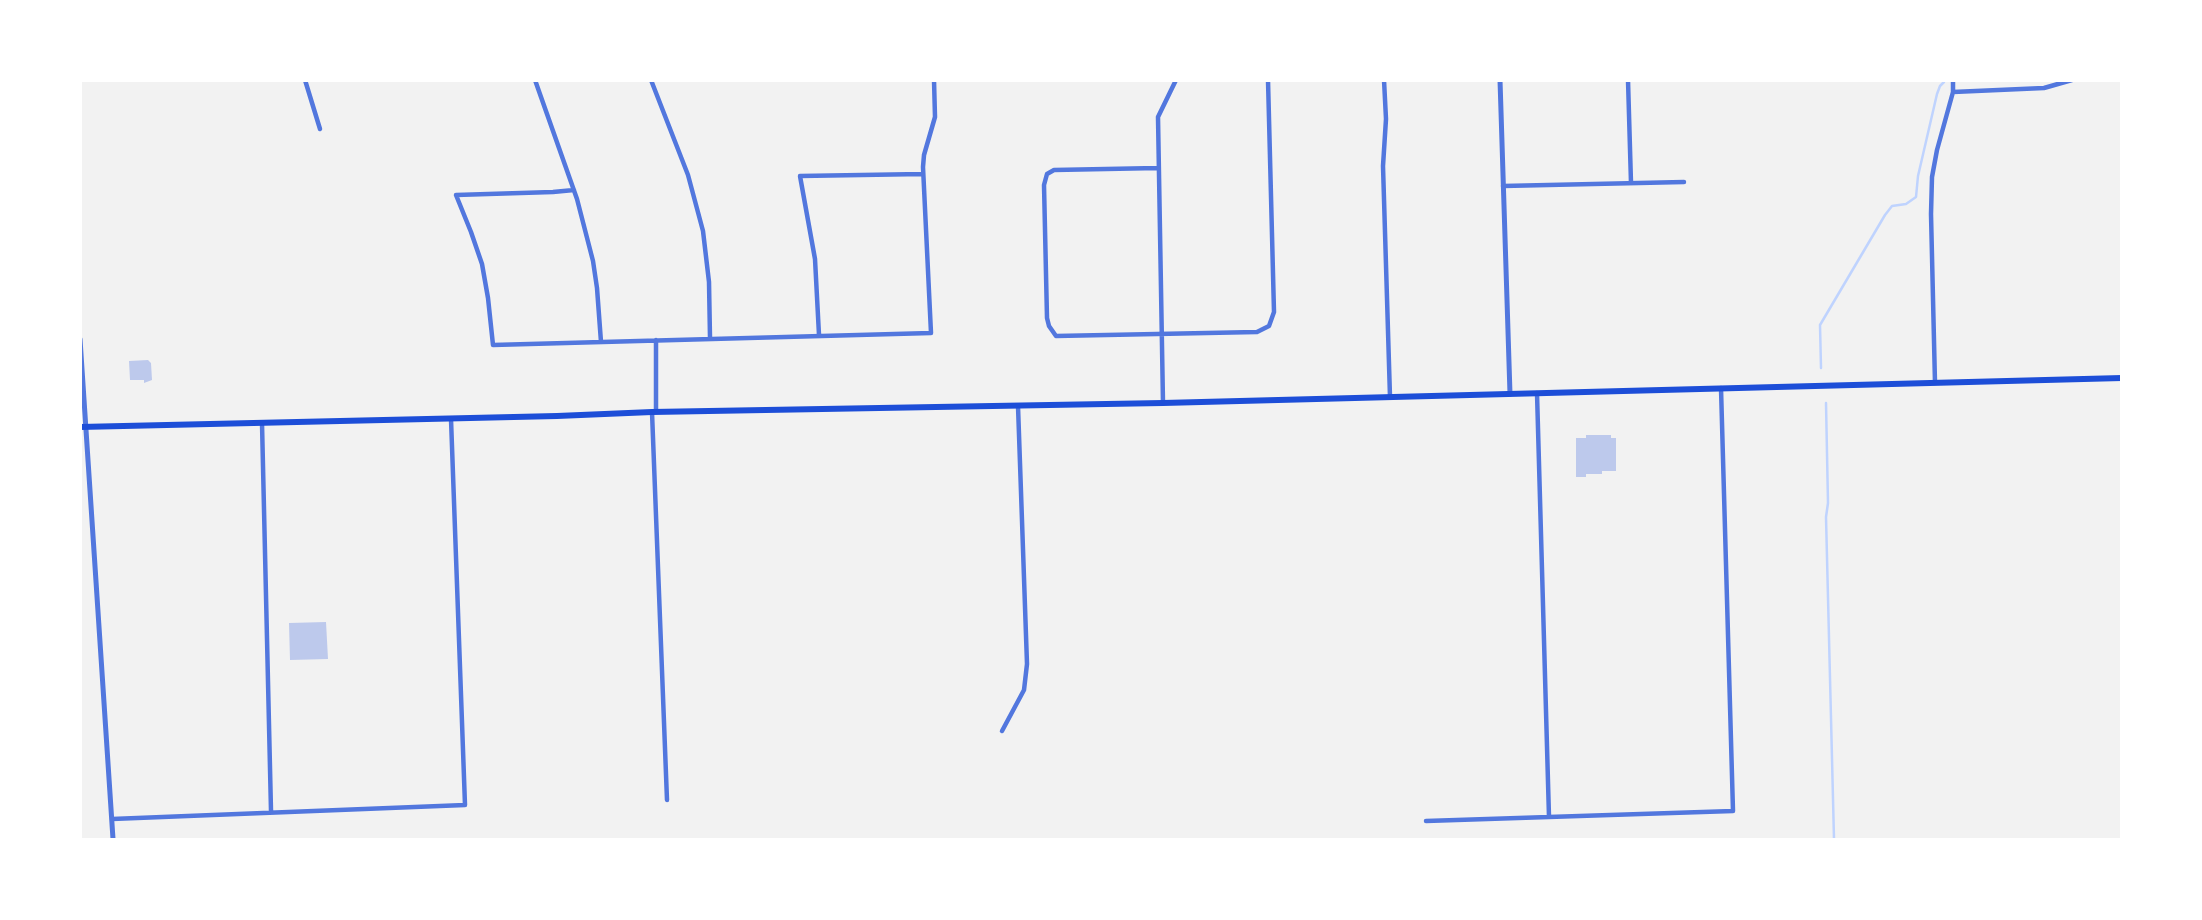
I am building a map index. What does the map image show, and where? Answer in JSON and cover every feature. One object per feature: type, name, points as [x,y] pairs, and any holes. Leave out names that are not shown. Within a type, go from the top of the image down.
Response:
[{"type":"main road","points":[[83,427],[2122,378]]},
{"type":"street","points":[[305,80],[320,129]]},
{"type":"street","points":[[535,80],[574,190],[593,261],[601,342]]},
{"type":"street","points":[[651,80],[688,175],[703,231],[709,282],[710,338]]},
{"type":"street","points":[[574,190],[456,195],[482,264],[493,345],[931,333],[923,174],[924,155],[935,117],[934,80]]},
{"type":"street","points":[[1163,402],[1158,117],[1176,80]]},
{"type":"street","points":[[1158,168],[1054,170],[1047,174],[1044,186],[1047,318],[1056,336],[1257,331],[1269,326],[1274,312],[1268,80]]},
{"type":"street","points":[[1384,80],[1386,119],[1383,166],[1390,397]]},
{"type":"street","points":[[1500,80],[1510,394]]},
{"type":"street","points":[[1628,80],[1631,183]]},
{"type":"street","points":[[1936,383],[1932,177],[1953,92],[1953,80]]},
{"type":"street","points":[[1953,92],[2044,88],[2072,80]]},
{"type":"street","points":[[819,335],[815,259],[800,176],[923,174]]},
{"type":"street","points":[[1503,186],[1684,182]]},
{"type":"street","points":[[80,339],[83,427],[113,839]]},
{"type":"street","points":[[656,339],[654,412],[667,800]]},
{"type":"street","points":[[1426,821],[1733,811],[1721,388]]},
{"type":"street","points":[[1537,393],[1549,817]]},
{"type":"street","points":[[1002,731],[1024,690],[1027,664],[1017,405]]},
{"type":"street","points":[[112,819],[465,805],[451,418]]},
{"type":"street","points":[[262,423],[271,811]]},
{"type":"building","points":[[148,360],[151,363],[152,380],[144,383],[144,380],[130,380],[129,361]]},
{"type":"building","points":[[1586,435],[1611,435],[1611,438],[1616,438],[1616,471],[1576,477],[1576,438],[1586,438]]},
{"type":"building","points":[[326,622],[328,659],[290,660],[289,623]]},
{"type":"waterway","points":[[1821,368],[1820,325],[1885,215],[1892,206],[1906,204],[1916,197],[1918,176],[1937,94],[1944,82]]},
{"type":"waterway","points":[[1826,403],[1834,839]]}]
